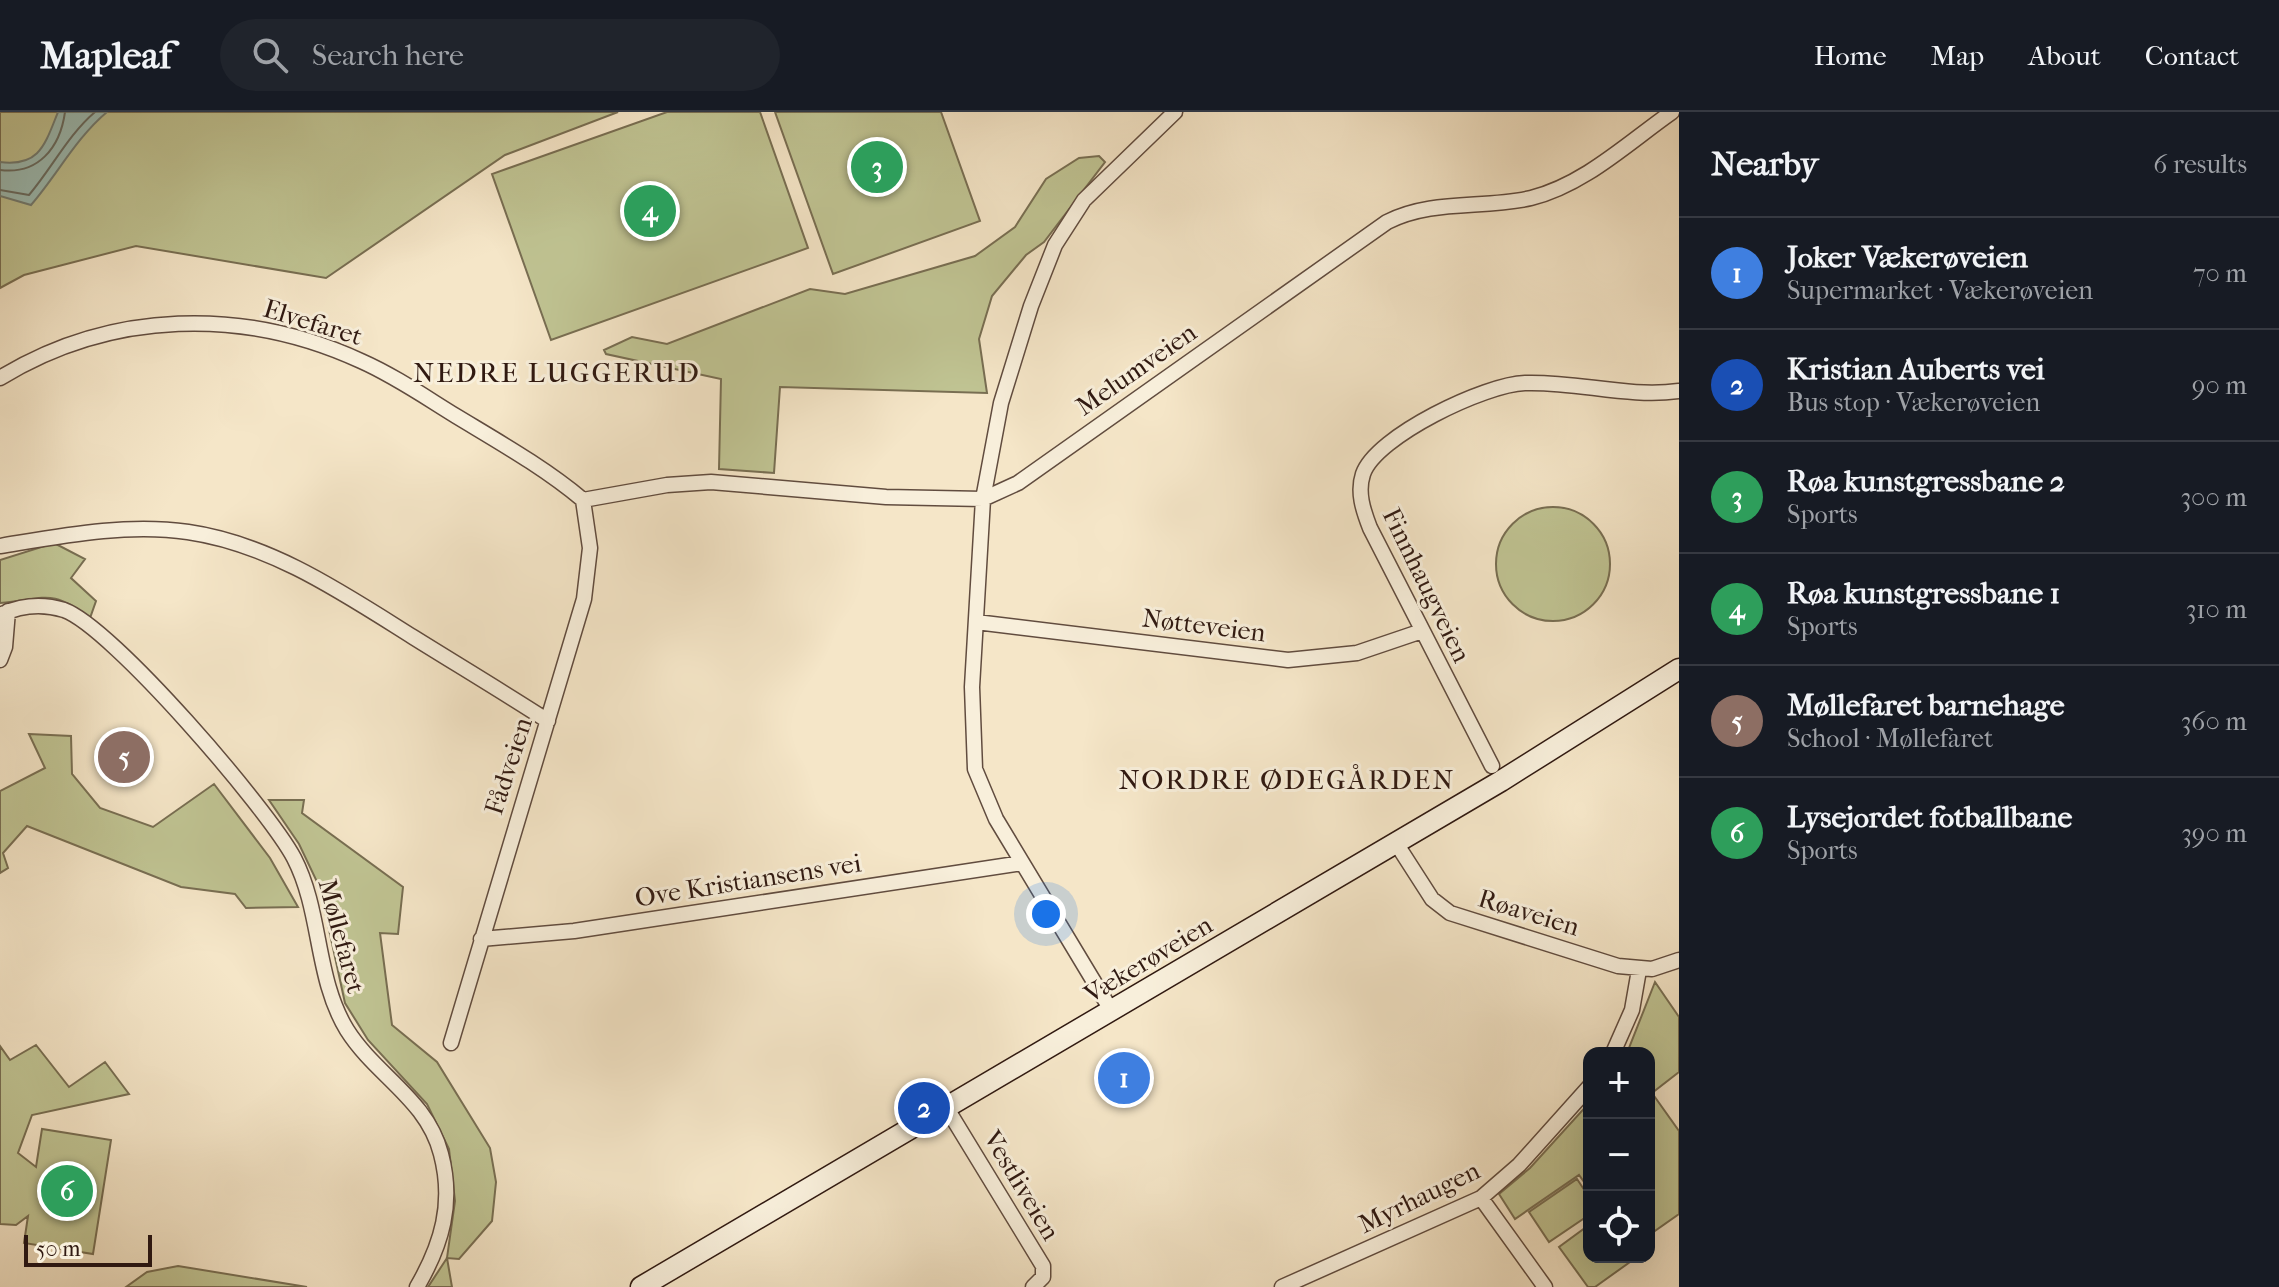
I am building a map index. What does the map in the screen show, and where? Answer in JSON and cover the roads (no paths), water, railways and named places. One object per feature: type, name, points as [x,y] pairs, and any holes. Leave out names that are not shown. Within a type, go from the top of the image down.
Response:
[{"type":"main road","name":"Vækerøveien","points":[[641,1287],[1396,843],[1679,669]]},
{"type":"street","points":[[1111,1010],[984,794],[974,761],[971,733],[983,499],[1001,403],[1031,306],[1055,245],[1084,200],[1175,112]]},
{"type":"street","name":"Melumveien","points":[[583,500],[667,485],[711,482],[886,497],[983,499],[1018,483],[1387,222],[1423,208],[1505,203],[1552,192],[1574,181],[1672,112]]},
{"type":"street","name":"Elvefaret","points":[[0,378],[41,353],[115,332],[184,321],[271,330],[336,350],[405,384],[583,500]]},
{"type":"street","name":"Finnhaugveien","points":[[1492,766],[1364,514],[1360,486],[1373,457],[1452,404],[1504,385],[1545,383],[1613,393],[1679,391]]},
{"type":"street","name":"Fådveien","points":[[451,1043],[584,599],[590,567],[583,500]]},
{"type":"street","points":[[0,546],[88,533],[160,530],[188,532],[242,546],[294,567],[358,602],[548,721]]},
{"type":"street","name":"Møllefaret","points":[[0,660],[5,647],[4,613],[34,604],[66,611],[92,628],[126,658],[179,714],[262,812],[293,856],[311,897],[331,998],[348,1032],[422,1112],[441,1154],[446,1180],[445,1222],[431,1263],[417,1287]]},
{"type":"street","name":"Nøtteveien","points":[[976,622],[1288,660],[1357,653],[1422,631]]},
{"type":"street","name":"Røaveien","points":[[1396,843],[1432,899],[1450,913],[1639,970]]},
{"type":"street","name":"Ove Kristiansens vei","points":[[481,939],[574,931],[1022,863]]},
{"type":"street","points":[[1616,1047],[1632,1010],[1639,970],[1679,960]]},
{"type":"street","name":"Myrhaugen","points":[[1282,1287],[1481,1198],[1519,1165],[1583,1094]]},
{"type":"street","name":"Vestliveien","points":[[946,1107],[1043,1266],[1043,1277],[1033,1287]]},
{"type":"street","points":[[1481,1198],[1545,1287]]},
{"type":"water","points":[[58,112],[107,112],[86,133],[31,205],[0,196],[0,162],[13,163],[33,157],[44,143]]},
{"type":"place","name":"Røa kunstgressbane 2","points":[[877,167]]},
{"type":"place","name":"Røa kunstgressbane 1","points":[[650,211]]},
{"type":"place","name":"Møllefaret barnehage","points":[[124,757]]},
{"type":"place","name":"Joker Vækerøveien","points":[[1124,1078]]},
{"type":"place","name":"Kristian Auberts vei","points":[[924,1108]]},
{"type":"place","name":"Lysejordet fotballbane","points":[[67,1191]]},
{"type":"district","name":"NEDRE LUGGERUD","points":[[557,372]]},
{"type":"district","name":"NORDRE ØDEGÅRDEN","points":[[1287,779]]}]
